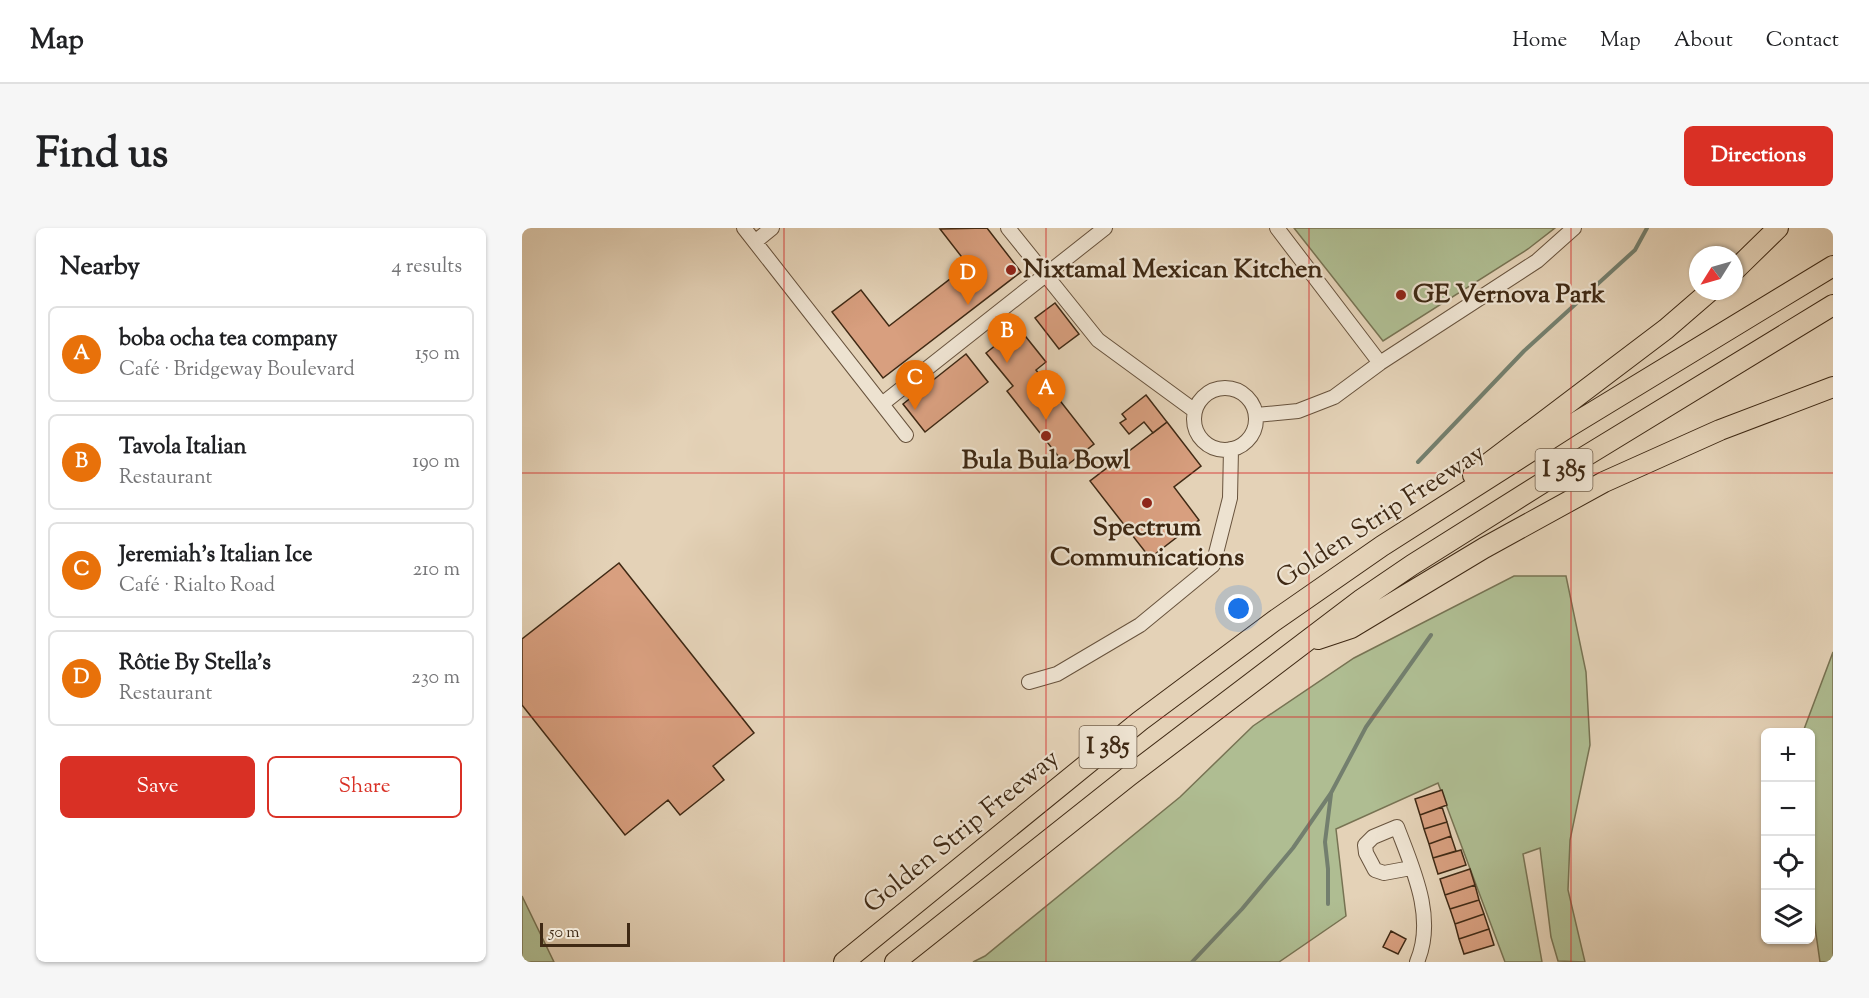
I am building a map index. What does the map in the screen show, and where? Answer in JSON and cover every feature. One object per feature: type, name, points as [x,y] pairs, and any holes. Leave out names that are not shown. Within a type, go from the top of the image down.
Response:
[{"type":"highway","points":[[1743,262],[1778,228]]},
{"type":"highway","name":"Golden Strip Freeway","points":[[844,962],[1187,685],[1274,621],[1382,546],[1570,426],[1833,266]]},
{"type":"highway","points":[[1382,546],[1665,329],[1699,300]]},
{"type":"highway","name":"I 385","points":[[895,962],[1129,776],[1362,598],[1833,305]]},
{"type":"highway","points":[[1301,645],[1351,628],[1484,548],[1604,482],[1720,430],[1833,387]]},
{"type":"street","points":[[744,228],[906,435]]},
{"type":"street","points":[[756,241],[772,228]]},
{"type":"street","points":[[1008,228],[1098,340],[1195,411]]},
{"type":"street","points":[[882,404],[1105,228]]},
{"type":"street","points":[[1277,228],[1380,363]]},
{"type":"street","points":[[1256,415],[1299,411],[1334,397],[1380,363],[1536,261],[1563,240],[1574,228]]},
{"type":"street","points":[[1216,389],[1237,390],[1246,396],[1256,415],[1253,433],[1240,446],[1221,450],[1211,447],[1202,440],[1196,431],[1194,421],[1199,401],[1216,389]]},
{"type":"street","points":[[1029,682],[1058,674],[1140,625],[1213,565],[1230,498],[1231,449]]},
{"type":"street","points":[[1411,868],[1424,910],[1423,948],[1417,962]]},
{"type":"green space","name":"GE Vernova Park","points":[[1294,228],[1555,228],[1528,249],[1383,341]]},
{"type":"green space","points":[[1514,576],[1566,576],[1586,672],[1590,745],[1570,840],[1568,890],[1585,962],[1558,961],[1551,937],[1540,848],[1523,854],[1542,962],[1505,962],[1438,783],[1336,829],[1346,916],[1279,962],[973,962],[985,956],[1180,797],[1253,726],[1354,658]]},
{"type":"green space","points":[[1833,652],[1833,962],[1820,962],[1815,927],[1815,728],[1804,728]]},
{"type":"green space","points":[[522,896],[554,962],[522,962]]},
{"type":"building","points":[[987,228],[1021,272],[883,378],[832,312],[861,290],[889,326],[968,265],[940,229]]},
{"type":"building","points":[[1055,303],[1079,334],[1059,349],[1035,318]]},
{"type":"building","points":[[1018,327],[1046,362],[1036,370],[1094,444],[1066,466],[1007,391],[1013,386],[986,353]]},
{"type":"building","points":[[966,354],[988,382],[925,432],[903,404]]},
{"type":"building","points":[[1146,395],[1167,422],[1153,433],[1144,422],[1129,434],[1120,423],[1126,419],[1122,414]]},
{"type":"building","name":"Spectrum Communications","points":[[1167,422],[1201,466],[1174,487],[1199,520],[1150,558],[1090,481]]},
{"type":"building","points":[[619,563],[754,733],[713,766],[724,780],[680,815],[668,800],[625,835],[522,705],[522,639]]},
{"type":"building","points":[[1442,790],[1447,805],[1420,815],[1415,799]]},
{"type":"building","points":[[1442,807],[1447,822],[1424,829],[1420,815]]},
{"type":"building","points":[[1447,822],[1451,836],[1429,844],[1424,829]]},
{"type":"building","points":[[1451,836],[1456,851],[1433,858],[1429,844]]},
{"type":"building","points":[[1461,850],[1466,865],[1438,874],[1433,858]]},
{"type":"building","points":[[1470,869],[1475,885],[1445,895],[1440,879]]},
{"type":"building","points":[[1475,885],[1479,900],[1450,909],[1445,895]]},
{"type":"building","points":[[1479,900],[1484,914],[1455,924],[1450,909]]},
{"type":"building","points":[[1484,914],[1489,929],[1459,939],[1455,924]]},
{"type":"building","points":[[1489,929],[1494,945],[1464,954],[1459,939]]},
{"type":"building","points":[[1391,931],[1406,939],[1398,954],[1383,947]]},
{"type":"waterway","points":[[1418,462],[1524,351],[1635,250],[1647,228]]},
{"type":"waterway","points":[[1192,962],[1242,909],[1293,848],[1331,793],[1366,727],[1431,635]]},
{"type":"waterway","points":[[1328,904],[1325,842],[1331,794]]},
{"type":"place","name":"Nixtamal Mexican Kitchen","points":[[1011,270]]},
{"type":"place","name":"GE Vernova Park","points":[[1401,295]]},
{"type":"place","name":"Rôtie By Stella's","points":[[968,305]]},
{"type":"place","name":"Tavola Italian","points":[[1007,363]]},
{"type":"place","name":"Jeremiah’s Italian Ice","points":[[915,410]]},
{"type":"place","name":"boba ocha tea company","points":[[1046,420]]},
{"type":"place","name":"Bula Bula Bowl","points":[[1046,436]]},
{"type":"place","name":"Spectrum Communications","points":[[1147,503]]}]
